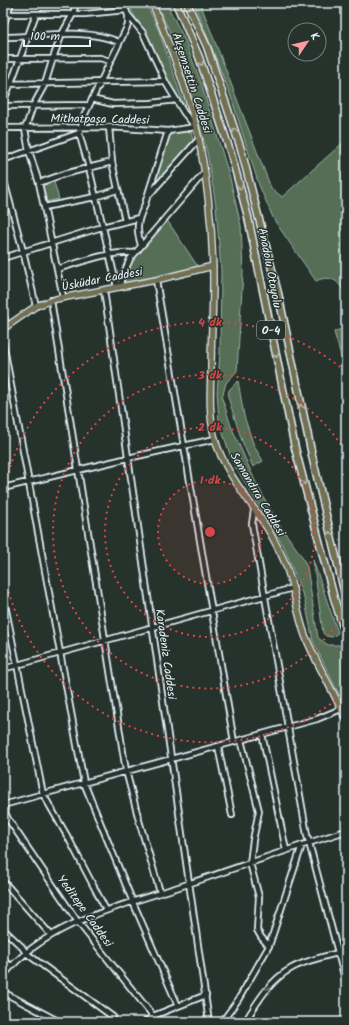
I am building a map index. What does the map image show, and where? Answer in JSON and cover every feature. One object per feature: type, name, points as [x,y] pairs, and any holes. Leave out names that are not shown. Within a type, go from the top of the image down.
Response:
[{"type":"highway","name":"Anadolu Otoyolu","points":[[175,3],[199,57],[231,154],[248,217],[295,448],[334,598],[346,637]]},
{"type":"highway","name":"Anadolu Otoyolu","points":[[187,3],[207,47],[241,149],[278,293],[313,460],[346,599]]},
{"type":"main road","name":"Akşemsettin Caddesi","points":[[152,3],[166,35],[184,84],[199,139],[210,218],[213,266]]},
{"type":"main road","name":"Üsküdar Caddesi","points":[[5,327],[36,306],[51,300],[156,280],[213,266]]},
{"type":"main road","name":"Samandıra Caddesi","points":[[213,266],[210,406],[215,439],[226,466],[267,528],[282,557],[293,588],[304,632],[346,720]]},
{"type":"street","points":[[3,26],[5,14],[11,3]]},
{"type":"street","points":[[63,297],[39,183],[29,151],[25,129],[33,106],[45,84],[62,34],[73,14],[76,3]]},
{"type":"street","points":[[123,3],[128,15],[143,33],[165,81],[176,100],[196,127]]},
{"type":"street","points":[[5,14],[98,14],[126,10]]},
{"type":"street","points":[[3,102],[36,14]]},
{"type":"street","points":[[118,287],[79,133],[89,105],[128,24],[128,15]]},
{"type":"street","points":[[3,37],[27,37],[82,33],[111,38],[119,42]]},
{"type":"street","points":[[3,59],[100,58],[110,61]]},
{"type":"street","points":[[3,84],[165,81]]},
{"type":"street","points":[[92,99],[112,104],[151,103],[176,100]]},
{"type":"street","points":[[3,106],[89,105]]},
{"type":"street","name":"Mithatpaşa Caddesi","points":[[3,128],[25,129],[81,126],[168,131],[196,127]]},
{"type":"street","points":[[109,127],[112,162],[125,221]]},
{"type":"street","points":[[141,245],[138,236],[139,218],[168,131]]},
{"type":"street","points":[[3,160],[79,133]]},
{"type":"street","points":[[147,197],[199,139]]},
{"type":"street","points":[[39,183],[64,174],[112,162]]},
{"type":"street","points":[[118,287],[126,266],[134,253],[204,173]]},
{"type":"street","points":[[3,177],[36,306]]},
{"type":"street","points":[[44,207],[96,197],[117,190]]},
{"type":"street","points":[[3,258],[102,227],[139,218]]},
{"type":"street","points":[[57,269],[110,254],[122,252],[134,253]]},
{"type":"street","points":[[156,280],[234,742]]},
{"type":"street","name":"Karadeniz Caddesi","points":[[104,290],[210,1022]]},
{"type":"street","points":[[51,300],[126,771],[160,892]]},
{"type":"street","points":[[3,311],[5,327]]},
{"type":"street","points":[[3,342],[84,783],[132,900],[178,1006]]},
{"type":"street","points":[[3,488],[215,439]]},
{"type":"street","points":[[254,510],[252,524],[307,834],[346,983]]},
{"type":"street","points":[[3,669],[152,626],[293,588]]},
{"type":"street","points":[[3,595],[43,794],[70,841],[106,910]]},
{"type":"street","points":[[3,806],[317,719],[341,709]]},
{"type":"street","points":[[262,734],[286,850]]},
{"type":"street","points":[[241,740],[259,811],[250,863],[259,897],[257,930],[269,946]]},
{"type":"street","points":[[218,746],[232,815]]},
{"type":"street","name":"Yeditepe Caddesi","points":[[3,806],[8,819],[78,922],[158,1022]]},
{"type":"street","points":[[3,976],[11,966],[26,953],[51,935],[106,910],[132,900],[189,884],[346,831]]},
{"type":"street","points":[[220,1022],[238,1000],[269,946],[302,845]]},
{"type":"street","points":[[3,881],[51,935]]},
{"type":"street","points":[[3,929],[22,947],[26,953],[114,1017]]},
{"type":"street","points":[[245,1022],[266,992],[278,978],[292,968],[346,951]]},
{"type":"street","points":[[3,961],[11,966]]},
{"type":"street","points":[[3,992],[60,1022]]},
{"type":"street","points":[[145,1022],[153,1016],[206,995]]},
{"type":"green space","points":[[127,3],[146,3],[159,31],[186,110],[185,111],[166,80],[145,34]]},
{"type":"green space","points":[[156,3],[166,3],[185,40],[201,83],[230,178],[241,226],[243,272],[237,371],[226,383],[222,398],[231,426],[255,481],[276,520],[301,555],[307,567],[318,638],[328,645],[341,645],[346,658],[346,709],[313,641],[305,601],[285,549],[232,461],[219,421],[217,392],[220,353],[221,271],[216,206],[207,152],[189,89],[172,36]]},
{"type":"green space","points":[[194,3],[200,3],[271,188],[282,197],[346,140],[346,295],[334,280],[326,278],[316,281],[274,220],[259,185],[230,94]]},
{"type":"green space","points":[[191,129],[193,142],[153,188],[169,134]]},
{"type":"green space","points":[[53,179],[59,199],[45,202],[40,185]]},
{"type":"green space","points":[[165,217],[198,267],[125,284],[127,266],[132,256],[145,238]]},
{"type":"green space","points":[[346,327],[346,365],[344,366],[334,332]]},
{"type":"green space","points":[[238,381],[244,416],[254,446],[263,461],[253,467],[242,441],[228,397],[229,390]]},
{"type":"green space","points":[[346,447],[346,551],[343,492]]},
{"type":"green space","points":[[313,560],[338,633],[332,637],[326,636],[323,633]]}]
